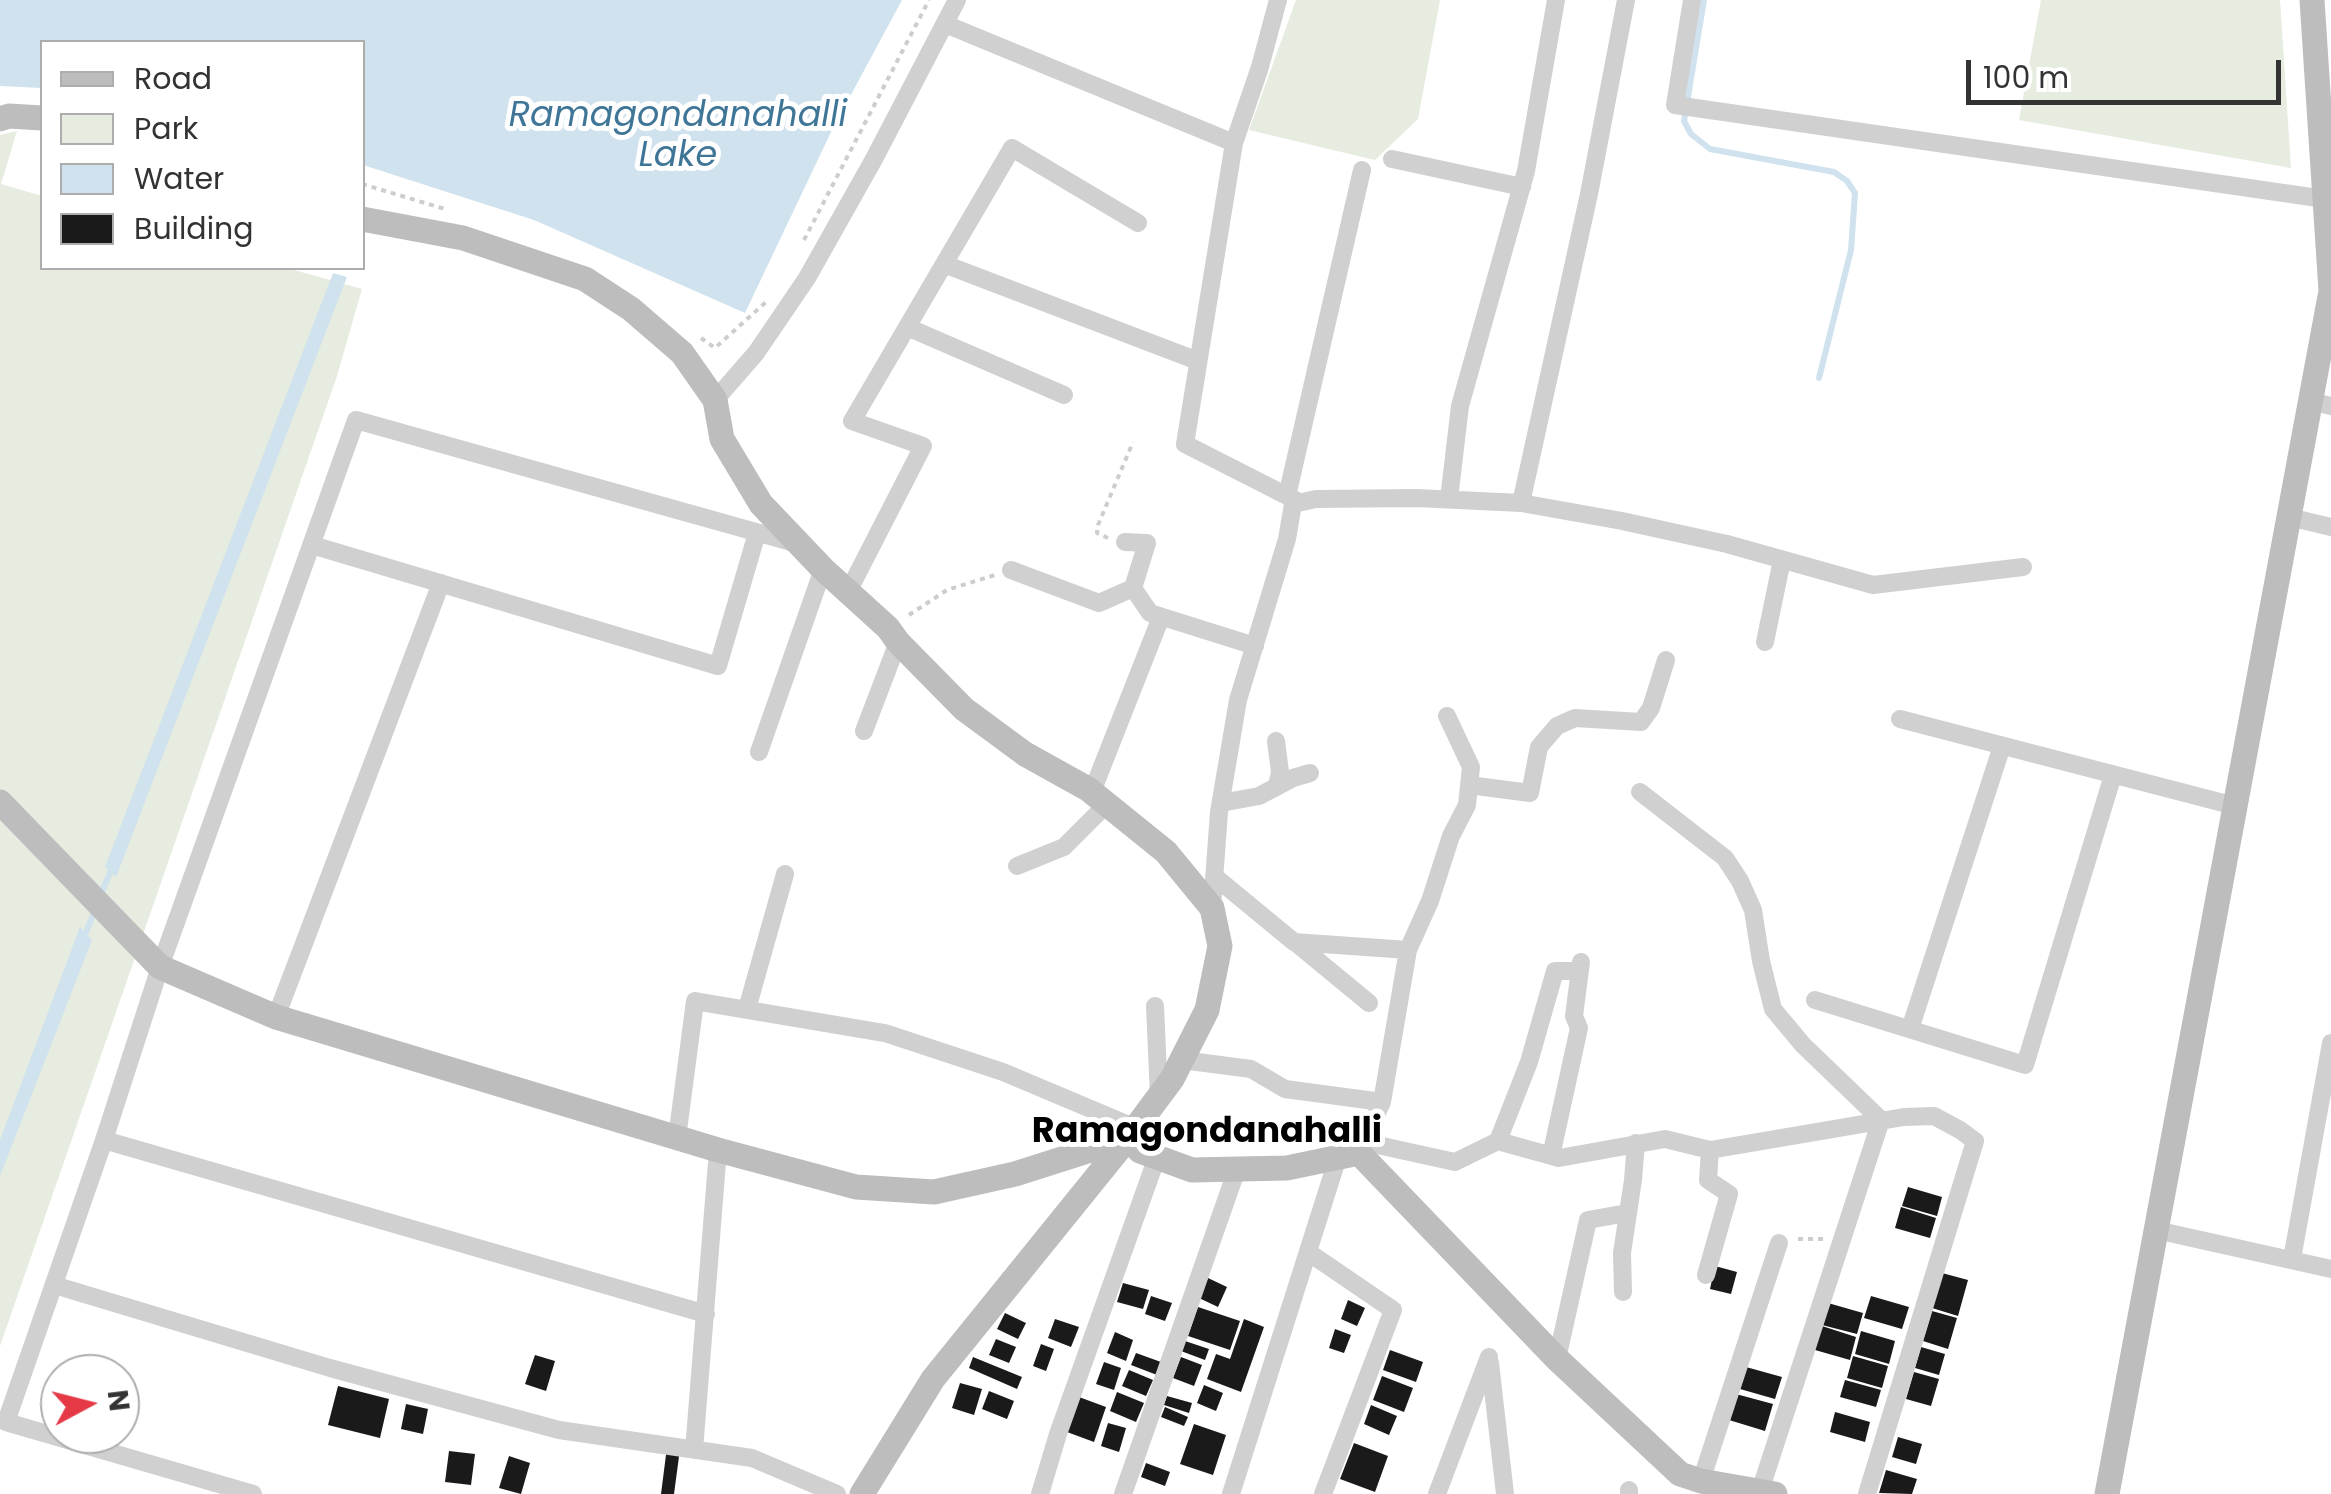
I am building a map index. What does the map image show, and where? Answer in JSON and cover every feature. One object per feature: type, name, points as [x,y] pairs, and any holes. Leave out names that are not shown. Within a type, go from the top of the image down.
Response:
[{"type":"street","points":[[715,400],[756,353],[807,278],[957,0]]},
{"type":"street","points":[[1278,0],[1234,144],[1184,444],[1293,499],[1521,503],[1726,544],[1873,585],[2022,568]]},
{"type":"street","points":[[1449,499],[1460,406],[1522,188],[1556,0]]},
{"type":"street","points":[[1521,503],[1585,212],[1626,0]]},
{"type":"street","points":[[2107,1494],[2289,517],[2321,404],[2331,290],[2312,0]]},
{"type":"street","points":[[1688,1],[1675,105],[2325,199]]},
{"type":"street","points":[[945,24],[1234,144]]},
{"type":"street","points":[[0,118],[40,118]]},
{"type":"street","points":[[848,592],[923,446],[852,421],[1012,148],[1138,222]]},
{"type":"street","points":[[1392,159],[1522,188]]},
{"type":"street","points":[[862,1494],[933,1378],[1160,1096],[1208,1010],[1220,946],[1212,908],[1221,803],[1238,700],[1287,538],[1362,170]]},
{"type":"street","points":[[365,220],[463,238],[585,280],[631,309],[682,354],[715,400],[722,439],[761,504],[824,570],[964,709],[1025,754],[1099,798],[1166,852],[1212,908]]},
{"type":"street","points":[[944,264],[1198,361]]},
{"type":"street","points":[[907,327],[1064,395]]},
{"type":"street","points":[[253,1494],[6,1422],[160,967],[356,420],[800,544]]},
{"type":"street","points":[[2289,517],[2331,526]]},
{"type":"street","points":[[312,544],[718,666],[757,532]]},
{"type":"street","points":[[1012,570],[1099,603],[1133,588],[1147,544],[1126,542]]},
{"type":"street","points":[[1764,642],[1782,560]]},
{"type":"street","points":[[758,752],[824,570]]},
{"type":"street","points":[[276,1017],[441,583]]},
{"type":"street","points":[[1133,588],[1150,613],[1255,646]]},
{"type":"street","points":[[1017,866],[1064,847],[1099,798],[1161,616]]},
{"type":"street","points":[[864,731],[893,635]]},
{"type":"street","points":[[1470,785],[1530,793],[1539,748],[1557,726],[1575,718],[1642,722],[1651,708],[1666,660]]},
{"type":"street","points":[[1232,1494],[1308,1252],[1353,1151],[1382,1102],[1408,950],[1430,902],[1451,836],[1467,806],[1472,768],[1447,716]]},
{"type":"street","points":[[1900,719],[2235,806]]},
{"type":"street","points":[[1276,741],[1280,772],[1277,786]]},
{"type":"street","points":[[1910,1030],[2002,746]]},
{"type":"street","points":[[1221,803],[1260,796],[1310,773]]},
{"type":"street","points":[[1815,1000],[2026,1065],[2113,774]]},
{"type":"street","points":[[1640,792],[1725,858],[1753,910],[1774,1009],[1882,1120]]},
{"type":"street","points":[[0,802],[160,967],[276,1017],[718,1150],[856,1187],[934,1192],[1015,1174],[1132,1133]]},
{"type":"street","points":[[747,1008],[786,874]]},
{"type":"street","points":[[1214,876],[1368,1004]]},
{"type":"street","points":[[1294,942],[1408,950]]},
{"type":"street","points":[[1498,1142],[1529,1062],[1554,970],[1580,967],[1574,1016],[1579,1028],[1551,1156]]},
{"type":"street","points":[[677,1138],[694,1001],[885,1033],[1003,1072],[1132,1133],[1140,1152],[1192,1170],[1287,1168],[1353,1151],[1456,1162],[1498,1142],[1560,1158],[1664,1138],[1710,1150],[1882,1120],[1934,1116],[1975,1140],[1867,1494]]},
{"type":"street","points":[[1156,1006],[1160,1096]]},
{"type":"street","points":[[2292,1259],[2330,1054]]},
{"type":"street","points":[[1182,1060],[1250,1070],[1285,1088],[1382,1102]]},
{"type":"street","points":[[1353,1151],[1558,1359],[1680,1474],[1771,1493],[1882,1120]]},
{"type":"street","points":[[104,1140],[706,1314]]},
{"type":"street","points":[[1623,1292],[1622,1253],[1636,1144]]},
{"type":"street","points":[[694,1450],[718,1150]]},
{"type":"street","points":[[1706,1276],[1729,1194],[1708,1180],[1710,1150]]},
{"type":"street","points":[[1040,1494],[1157,1157]]},
{"type":"street","points":[[2310,1162],[2331,1167]]},
{"type":"street","points":[[1123,1494],[1237,1169]]},
{"type":"street","points":[[1558,1359],[1588,1220],[1627,1213]]},
{"type":"street","points":[[2156,1230],[2331,1269]]},
{"type":"street","points":[[1701,1481],[1780,1242]]},
{"type":"street","points":[[1308,1252],[1393,1310],[1322,1494]]},
{"type":"street","points":[[54,1285],[330,1368],[559,1430],[752,1458],[836,1494]]},
{"type":"street","points":[[1437,1494],[1489,1357],[1506,1494]]},
{"type":"path","points":[[804,241],[930,0]]},
{"type":"path","points":[[715,348],[776,293]]},
{"type":"path","points":[[1126,542],[1097,534],[1133,442]]},
{"type":"path","points":[[893,635],[947,590],[1012,570]]},
{"type":"path","points":[[1780,1242],[1844,1239]]},
{"type":"green space","points":[[1296,0],[1440,0],[1418,119],[1375,160],[1249,130]]},
{"type":"green space","points":[[2041,0],[2280,0],[2291,168],[2019,120]]},
{"type":"green space","points":[[17,131],[1,184],[40,195],[40,270],[294,270],[362,289],[337,376],[0,1346],[0,135]]},
{"type":"water","name":"Ramagondanahalli Lake","points":[[0,0],[902,0],[832,130],[745,313],[534,220],[365,166],[365,40],[40,40],[40,88],[0,86]]},
{"type":"water","points":[[333,273],[347,277],[116,877],[105,867]]},
{"type":"water","points":[[80,927],[92,940],[0,1176],[0,1140]]},
{"type":"building","points":[[1908,1187],[1942,1197],[1937,1216],[1902,1206]]},
{"type":"building","points":[[1901,1207],[1936,1218],[1930,1238],[1895,1228]]},
{"type":"building","points":[[1715,1266],[1737,1272],[1731,1294],[1710,1289]]},
{"type":"building","points":[[1942,1273],[1968,1280],[1958,1316],[1932,1308]]},
{"type":"building","points":[[1208,1278],[1227,1287],[1218,1307],[1199,1298]]},
{"type":"building","points":[[1123,1283],[1149,1290],[1143,1309],[1117,1302]]},
{"type":"building","points":[[1151,1296],[1172,1303],[1165,1321],[1145,1314]]},
{"type":"building","points":[[1871,1296],[1909,1307],[1902,1329],[1864,1318]]},
{"type":"building","points":[[1348,1300],[1365,1308],[1357,1326],[1341,1319]]},
{"type":"building","points":[[1828,1303],[1863,1313],[1857,1334],[1822,1325]]},
{"type":"building","points":[[1198,1307],[1240,1321],[1230,1350],[1188,1336]]},
{"type":"building","points":[[1932,1311],[1957,1318],[1948,1349],[1923,1341]]},
{"type":"building","points":[[1005,1313],[1026,1323],[1018,1339],[997,1329]]},
{"type":"building","points":[[1055,1319],[1079,1327],[1071,1347],[1048,1338]]},
{"type":"building","points":[[1244,1319],[1264,1327],[1241,1392],[1207,1379],[1216,1354],[1230,1359]]},
{"type":"building","points":[[1822,1326],[1856,1337],[1850,1360],[1815,1350]]},
{"type":"building","points":[[1335,1329],[1351,1335],[1344,1353],[1329,1348]]},
{"type":"building","points":[[1861,1331],[1895,1341],[1889,1364],[1855,1354]]},
{"type":"building","points":[[1115,1332],[1133,1340],[1126,1361],[1107,1353]]},
{"type":"building","points":[[996,1339],[1016,1347],[1009,1363],[989,1355]]},
{"type":"building","points":[[1185,1341],[1209,1349],[1205,1360],[1181,1351]]},
{"type":"building","points":[[1041,1344],[1054,1349],[1046,1371],[1033,1366]]},
{"type":"building","points":[[1921,1347],[1945,1354],[1939,1375],[1915,1368]]},
{"type":"building","points":[[1390,1350],[1423,1362],[1416,1382],[1383,1370]]},
{"type":"building","points":[[1136,1353],[1161,1362],[1157,1375],[1131,1365]]},
{"type":"building","points":[[535,1355],[555,1361],[546,1391],[525,1384]]},
{"type":"building","points":[[1853,1356],[1888,1366],[1882,1388],[1847,1378]]},
{"type":"building","points":[[973,1357],[1022,1377],[1017,1389],[969,1368]]},
{"type":"building","points":[[1181,1357],[1202,1365],[1194,1386],[1173,1378]]},
{"type":"building","points":[[1104,1362],[1121,1368],[1114,1390],[1096,1384]]},
{"type":"building","points":[[1746,1367],[1782,1377],[1775,1399],[1740,1389]]},
{"type":"building","points":[[1129,1370],[1153,1380],[1146,1396],[1122,1386]]},
{"type":"building","points":[[1914,1372],[1939,1379],[1931,1406],[1906,1399]]},
{"type":"building","points":[[1382,1376],[1413,1388],[1404,1412],[1373,1400]]},
{"type":"building","points":[[1845,1380],[1881,1390],[1876,1407],[1840,1397]]},
{"type":"building","points":[[960,1383],[982,1389],[974,1415],[952,1408]]},
{"type":"building","points":[[1204,1385],[1223,1393],[1216,1411],[1197,1403]]},
{"type":"building","points":[[338,1386],[389,1399],[380,1438],[328,1425]]},
{"type":"building","points":[[989,1391],[1014,1401],[1007,1419],[982,1409]]},
{"type":"building","points":[[1117,1392],[1144,1403],[1136,1422],[1110,1411]]},
{"type":"building","points":[[1736,1394],[1773,1404],[1765,1431],[1729,1420]]},
{"type":"building","points":[[1167,1396],[1192,1403],[1189,1413],[1164,1405]]},
{"type":"building","points":[[1079,1397],[1106,1407],[1094,1442],[1067,1432]]},
{"type":"building","points":[[406,1404],[428,1409],[423,1434],[401,1429]]},
{"type":"building","points":[[1371,1405],[1397,1416],[1389,1435],[1364,1424]]},
{"type":"building","points":[[1165,1407],[1188,1417],[1184,1426],[1161,1417]]},
{"type":"building","points":[[1835,1412],[1870,1422],[1865,1442],[1830,1432]]},
{"type":"building","points":[[1108,1423],[1126,1428],[1119,1452],[1101,1446]]},
{"type":"building","points":[[1194,1424],[1226,1435],[1213,1475],[1180,1464]]},
{"type":"building","points":[[1898,1437],[1922,1444],[1916,1464],[1892,1457]]},
{"type":"building","points":[[1354,1443],[1388,1456],[1375,1492],[1340,1479]]},
{"type":"building","points":[[667,1447],[680,1449],[674,1494],[661,1494]]},
{"type":"building","points":[[449,1451],[475,1454],[471,1485],[445,1482]]},
{"type":"building","points":[[509,1456],[530,1463],[521,1494],[499,1488]]},
{"type":"building","points":[[1146,1463],[1170,1472],[1165,1486],[1141,1477]]},
{"type":"building","points":[[1886,1470],[1917,1479],[1912,1494],[1879,1493]]},
{"type":"waterway","points":[[1704,0],[1684,121],[1691,134],[1710,149],[1834,172],[1855,193],[1851,250],[1819,378]]},
{"type":"waterway","points":[[101,894],[112,868]]},
{"type":"waterway","points":[[83,940],[95,910]]},
{"type":"district","name":"Ramagondanahalli","points":[[1207,1133]]}]
